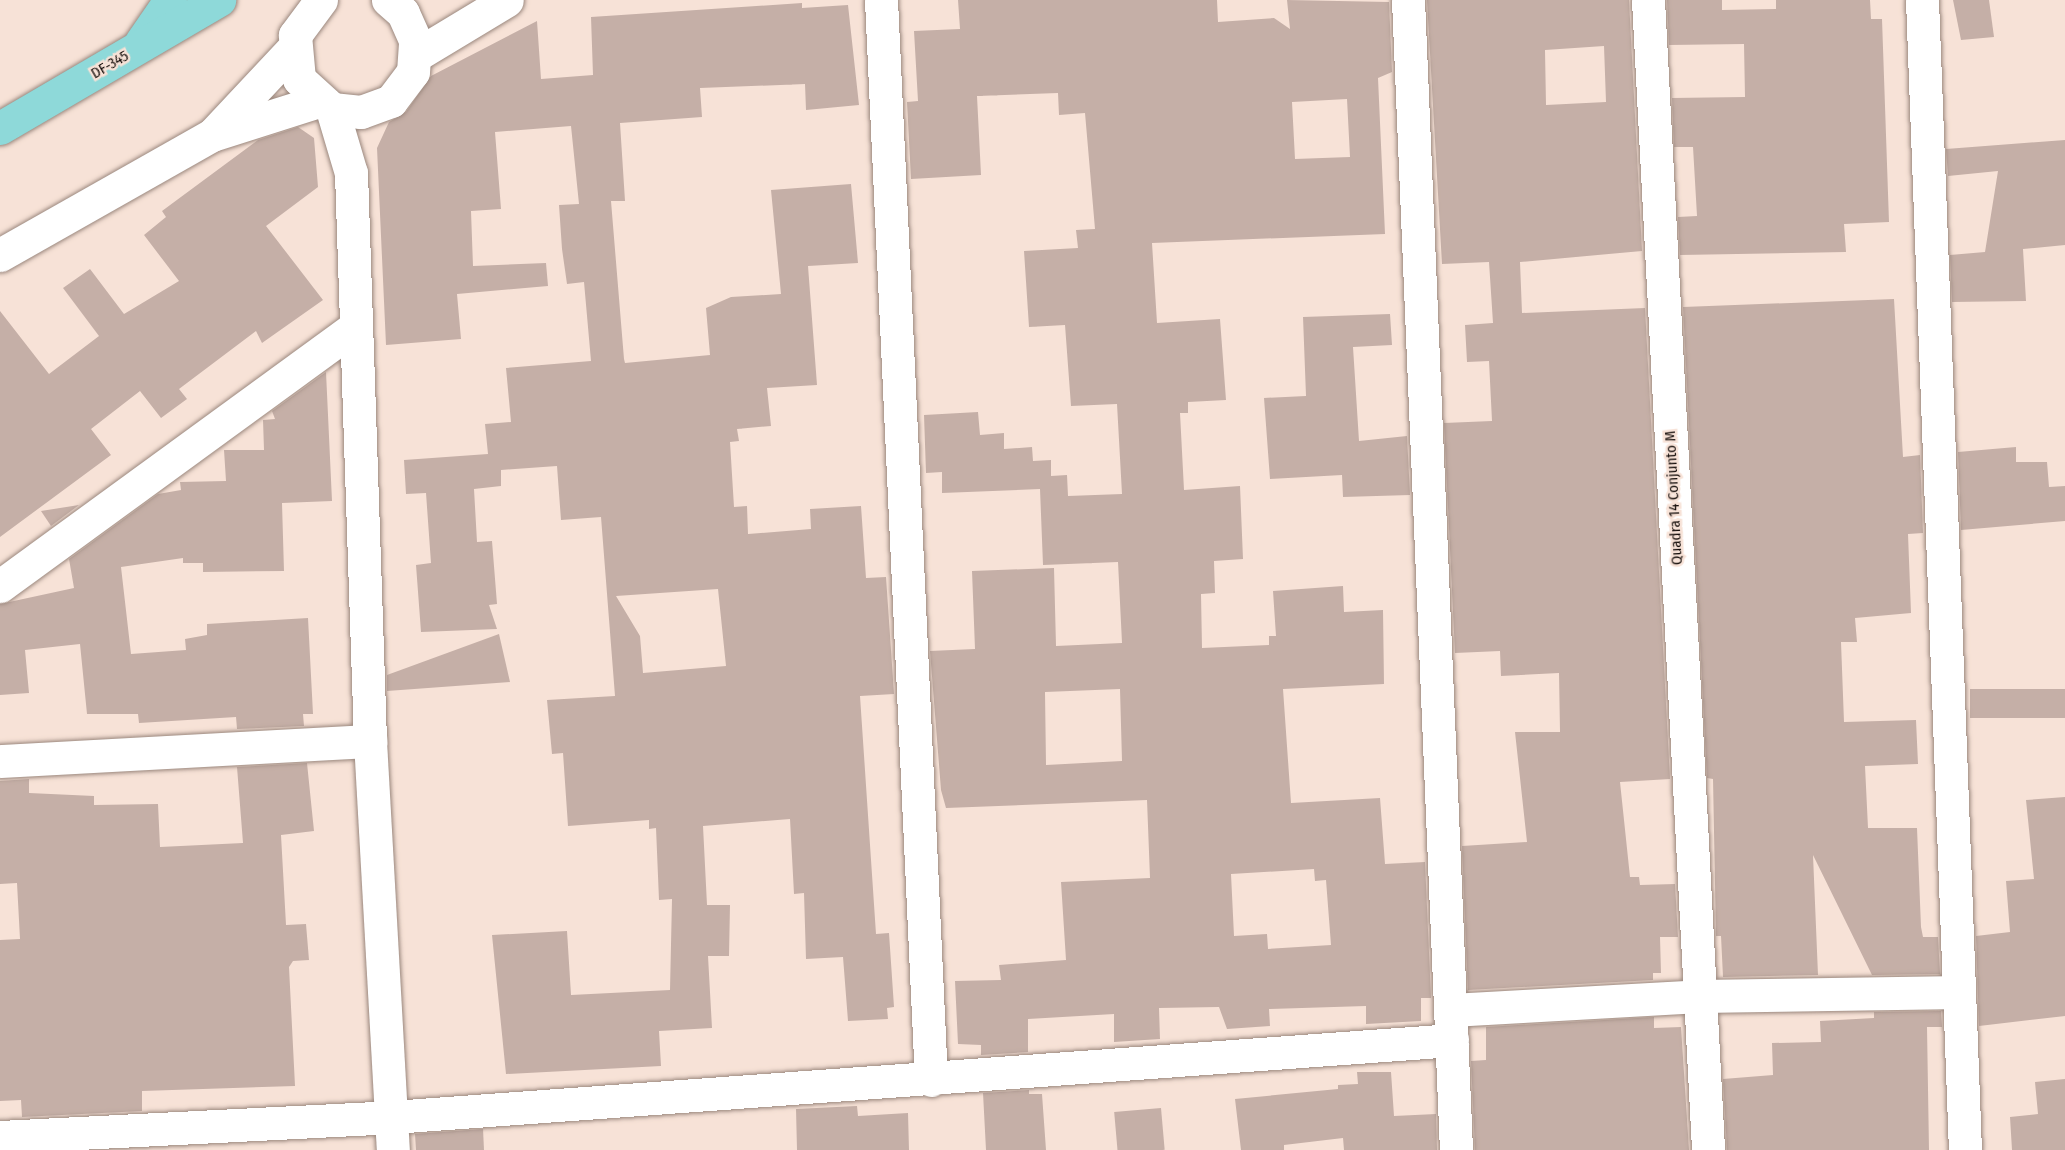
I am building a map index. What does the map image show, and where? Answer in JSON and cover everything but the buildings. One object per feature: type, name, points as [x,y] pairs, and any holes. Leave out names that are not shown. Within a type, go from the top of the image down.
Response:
[{"type":"main road","points":[[135,51],[170,0]]},
{"type":"main road","name":"DF-345","points":[[0,128],[219,0]]},
{"type":"street","points":[[212,135],[292,50],[300,21],[321,0]]},
{"type":"street","points":[[351,173],[376,109],[404,88],[416,55],[411,26],[388,0]]},
{"type":"street","points":[[416,55],[507,0]]},
{"type":"street","points":[[881,0],[931,1080]]},
{"type":"street","points":[[1408,0],[1456,1150]]},
{"type":"street","name":"Quadra 14 Conjunto M","points":[[1648,0],[1708,1150]]},
{"type":"street","points":[[1922,0],[1965,1150]]},
{"type":"street","points":[[292,50],[299,79],[325,105],[351,173],[352,328],[370,741],[393,1150]]},
{"type":"street","points":[[0,255],[212,135],[325,105],[376,109]]},
{"type":"street","points":[[0,586],[352,328]]},
{"type":"street","points":[[0,761],[370,741]]},
{"type":"street","points":[[0,1137],[392,1117],[931,1080],[1700,996],[1959,992]]}]
